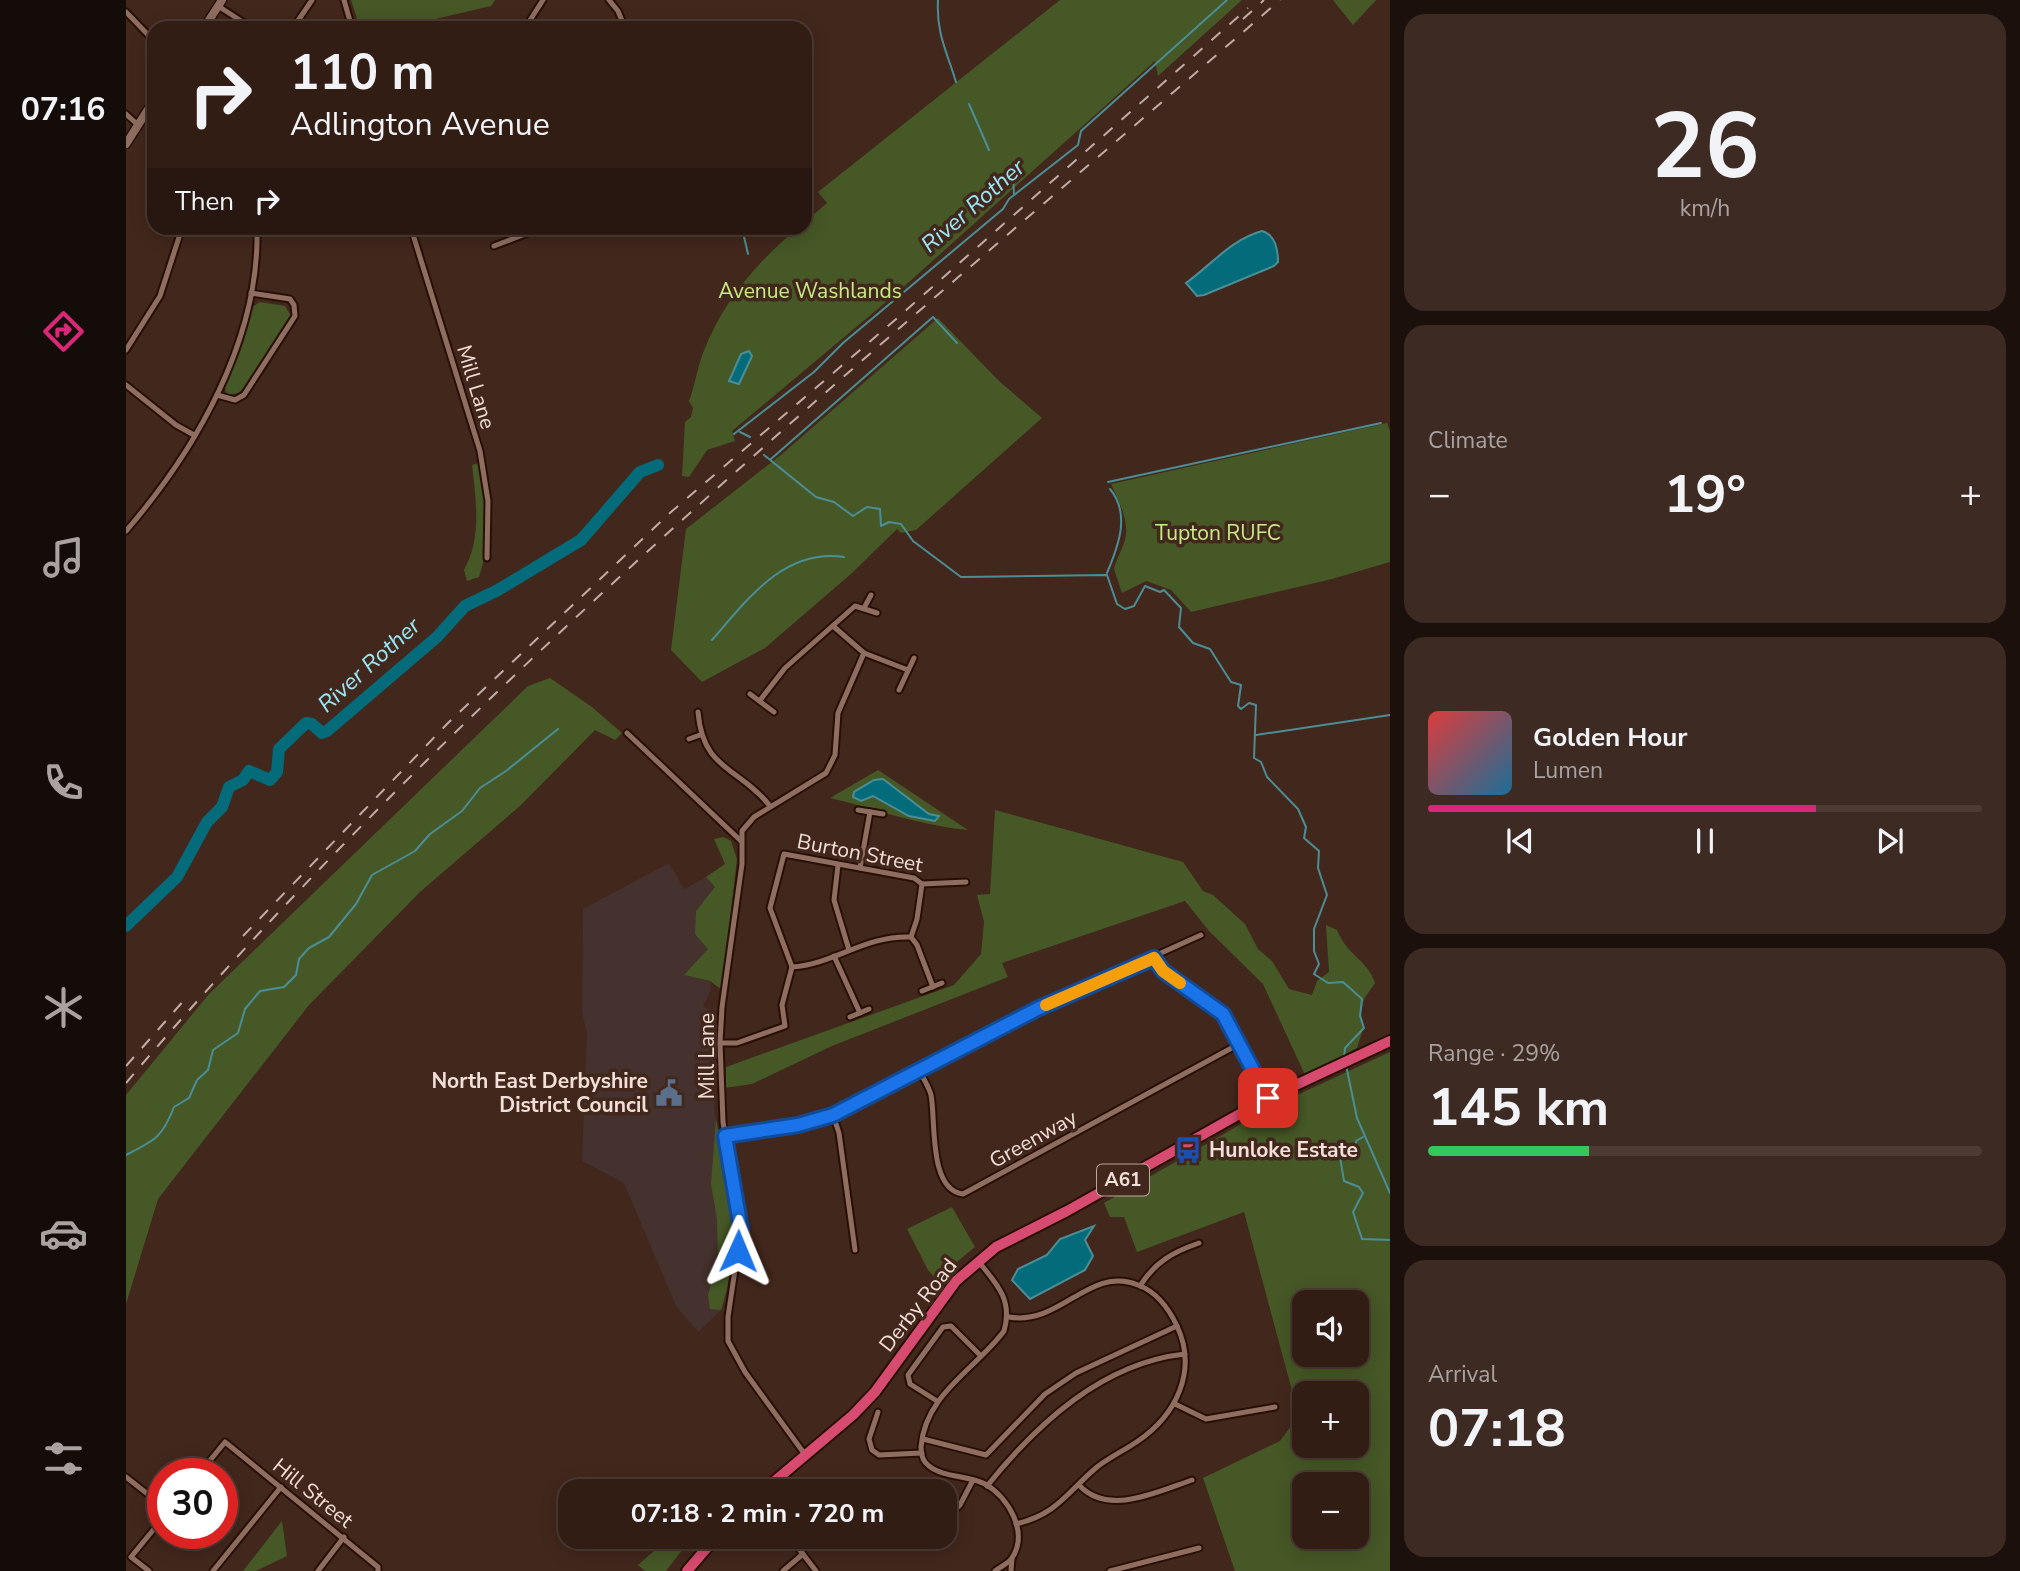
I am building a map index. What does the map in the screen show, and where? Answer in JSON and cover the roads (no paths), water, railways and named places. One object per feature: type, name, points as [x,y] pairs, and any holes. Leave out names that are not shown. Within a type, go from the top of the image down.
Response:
[{"type":"highway","name":"Derby Road","points":[[778,1479],[875,1392],[942,1298],[978,1261],[996,1247],[1068,1211],[1268,1098],[1390,1041]]},
{"type":"highway","points":[[687,1571],[706,1549]]},
{"type":"main road","points":[[208,21],[220,3]]},
{"type":"main road","points":[[126,144],[147,110]]},
{"type":"street","points":[[298,21],[312,0]]},
{"type":"street","points":[[344,0],[350,21]]},
{"type":"street","points":[[530,21],[543,0]]},
{"type":"street","points":[[608,0],[618,11],[622,21]]},
{"type":"street","points":[[220,3],[242,21]]},
{"type":"street","points":[[126,12],[147,34]]},
{"type":"street","points":[[126,114],[137,124]]},
{"type":"street","points":[[126,350],[160,296],[180,235]]},
{"type":"street","points":[[126,531],[161,490],[217,394],[236,346],[251,293],[256,235]]},
{"type":"street","name":"Mill Lane","points":[[413,235],[470,428],[480,451],[488,501],[487,558]]},
{"type":"street","points":[[494,246],[523,235]]},
{"type":"street","points":[[217,394],[235,400],[244,395],[295,316],[295,305],[290,299],[251,293]]},
{"type":"street","points":[[126,385],[176,425],[194,435]]},
{"type":"street","points":[[864,608],[871,595]]},
{"type":"street","points":[[761,699],[785,668],[855,606],[877,613]]},
{"type":"street","points":[[833,625],[864,653],[908,670]]},
{"type":"street","points":[[627,733],[741,841],[746,824],[770,806],[818,780],[833,763],[838,713],[864,653]]},
{"type":"street","points":[[900,690],[914,658]]},
{"type":"street","points":[[750,694],[761,699],[774,712]]},
{"type":"street","points":[[698,712],[700,735],[705,747],[757,790],[770,806]]},
{"type":"street","points":[[690,739],[700,735]]},
{"type":"street","points":[[858,810],[883,814]]},
{"type":"street","points":[[860,868],[870,812]]},
{"type":"street","name":"Mill Lane","points":[[741,841],[742,864],[722,1007],[720,1043],[725,1136],[741,1229],[727,1317],[728,1341],[745,1372],[806,1456]]},
{"type":"street","name":"Burton Street","points":[[792,967],[770,916],[780,859],[790,853],[838,865],[914,878],[922,884],[967,882]]},
{"type":"street","points":[[838,865],[834,900],[849,950]]},
{"type":"street","points":[[911,937],[917,919],[922,884]]},
{"type":"street","points":[[725,1136],[798,1125],[833,1115],[1039,1008],[1201,935]]},
{"type":"street","points":[[720,1043],[737,1043],[785,1026],[782,1005],[792,967],[834,956],[884,937],[911,937]]},
{"type":"street","points":[[911,937],[917,945],[933,987]]},
{"type":"street","points":[[834,956],[860,1013]]},
{"type":"street","points":[[1154,958],[1163,971],[1223,1014],[1268,1098]]},
{"type":"street","points":[[922,991],[942,983]]},
{"type":"street","points":[[850,1017],[869,1009]]},
{"type":"street","name":"Greenway","points":[[919,1070],[931,1094],[940,1171],[957,1193],[963,1194],[1239,1044]]},
{"type":"street","points":[[833,1115],[839,1133],[855,1250]]},
{"type":"street","points":[[1140,1286],[1149,1270],[1168,1254],[1199,1243]]},
{"type":"street","points":[[978,1261],[1006,1298],[1009,1317],[1004,1331],[937,1401],[923,1439],[922,1453],[924,1462],[932,1469],[987,1486],[1007,1505],[1016,1524],[1018,1541],[1012,1558],[1012,1571]]},
{"type":"street","points":[[1009,1317],[1042,1317],[1086,1290],[1117,1280],[1140,1286],[1155,1295],[1177,1326],[1185,1354],[1181,1389],[1175,1404],[1156,1427],[1097,1467],[1062,1504],[1037,1519],[1016,1524]]},
{"type":"street","points":[[937,1401],[911,1384],[908,1375],[943,1327],[951,1326],[981,1356]]},
{"type":"street","points":[[923,1439],[986,1455],[1045,1394],[1076,1373],[1177,1326]]},
{"type":"street","points":[[987,1486],[1010,1458],[1060,1409],[1136,1365],[1185,1354]]},
{"type":"street","points":[[1175,1404],[1206,1419],[1275,1407]]},
{"type":"street","points":[[878,1412],[869,1439],[872,1450],[879,1455],[922,1453]]},
{"type":"street","name":"Hill Street","points":[[212,1458],[225,1442],[344,1537],[378,1567],[378,1571]]},
{"type":"street","points":[[126,1477],[147,1493]]},
{"type":"street","points":[[1079,1485],[1087,1494],[1108,1500],[1146,1496],[1192,1479]]},
{"type":"street","points":[[957,1507],[973,1480]]},
{"type":"street","points":[[213,1571],[281,1487]]},
{"type":"street","points":[[318,1571],[344,1537]]},
{"type":"street","points":[[147,1538],[131,1557],[149,1571]]},
{"type":"street","points":[[1110,1571],[1199,1548]]},
{"type":"street","points":[[799,1549],[816,1571]]},
{"type":"street","points":[[783,1571],[803,1554]]},
{"type":"street","points":[[995,1571],[1012,1558]]},
{"type":"water","points":[[1262,231],[1270,236],[1275,244],[1278,262],[1274,266],[1204,295],[1197,296],[1186,283],[1231,246]]},
{"type":"water","points":[[749,351],[752,356],[739,384],[729,381],[741,354]]},
{"type":"water","points":[[883,779],[929,814],[939,816],[935,821],[909,816],[873,796],[861,801],[853,797],[854,792],[874,780]]},
{"type":"water","points":[[1094,1226],[1085,1240],[1093,1256],[1085,1270],[1030,1299],[1012,1280],[1018,1269],[1047,1255],[1060,1239]]},
{"type":"waterway","points":[[938,0],[940,33],[956,82]]},
{"type":"waterway","name":"River Rother","points":[[734,434],[814,372],[843,343],[1003,209],[1009,199],[1078,145],[1081,131],[1227,0]]},
{"type":"waterway","points":[[969,104],[989,150]]},
{"type":"waterway","points":[[1013,175],[1014,194]]},
{"type":"waterway","points":[[744,235],[748,254]]},
{"type":"waterway","points":[[771,459],[933,317],[957,343]]},
{"type":"waterway","points":[[1108,482],[1381,423]]},
{"type":"waterway","points":[[740,432],[750,437]]},
{"type":"waterway","points":[[764,455],[816,497],[834,502],[853,516],[867,507],[880,509],[881,526],[889,522],[901,524],[913,541],[961,577],[1107,575],[1117,604],[1125,609],[1134,606],[1145,586],[1160,592],[1164,590],[1181,608],[1179,627],[1193,643],[1210,649],[1231,682],[1241,685],[1238,706],[1241,709],[1249,703],[1256,705],[1254,758],[1261,762],[1267,777],[1298,809],[1306,827],[1304,838],[1319,851],[1318,868],[1327,895],[1314,929],[1314,951],[1319,964],[1314,974],[1328,983],[1343,982],[1362,999],[1360,1016],[1364,1028],[1345,1048],[1344,1057]]},
{"type":"waterway","name":"River Rother","points":[[126,926],[177,877],[207,822],[222,807],[229,787],[243,780],[249,771],[270,780],[277,772],[279,749],[306,723],[312,724],[322,733],[327,731],[437,637],[465,606],[498,590],[581,540],[640,472],[658,465]]},
{"type":"waterway","points":[[1107,573],[1121,531],[1120,509],[1110,489]]},
{"type":"waterway","points":[[712,640],[753,594],[785,569],[823,556],[844,557]]},
{"type":"waterway","points":[[1256,735],[1390,715]]},
{"type":"waterway","points":[[126,1155],[161,1132],[174,1107],[189,1098],[197,1080],[208,1070],[213,1050],[238,1033],[245,1009],[260,991],[284,987],[296,975],[299,959],[309,948],[329,937],[356,904],[372,875],[415,851],[430,834],[462,811],[480,788],[506,771],[558,729]]},
{"type":"waterway","points":[[1346,1065],[1357,1118],[1390,1193]]},
{"type":"waterway","points":[[1363,1137],[1356,1141],[1355,1151],[1340,1157],[1344,1181],[1359,1187],[1363,1193],[1353,1212],[1362,1239],[1390,1240]]},
{"type":"railway","points":[[1243,19],[1264,0]]},
{"type":"railway","points":[[126,1083],[257,935],[395,792],[536,654],[830,388],[1280,0]]},
{"type":"railway","points":[[243,936],[449,722],[671,512],[895,320],[1248,8]]},
{"type":"railway","points":[[126,1066],[186,998]]},
{"type":"place","name":"North East Derbyshire District Council","points":[[669,1093]]},
{"type":"place","name":"Hunloke Estate","points":[[1188,1150]]},
{"type":"park label","name":"Avenue Washlands","points":[[810,291]]},
{"type":"park label","name":"Tupton RUFC","points":[[1218,533]]}]
